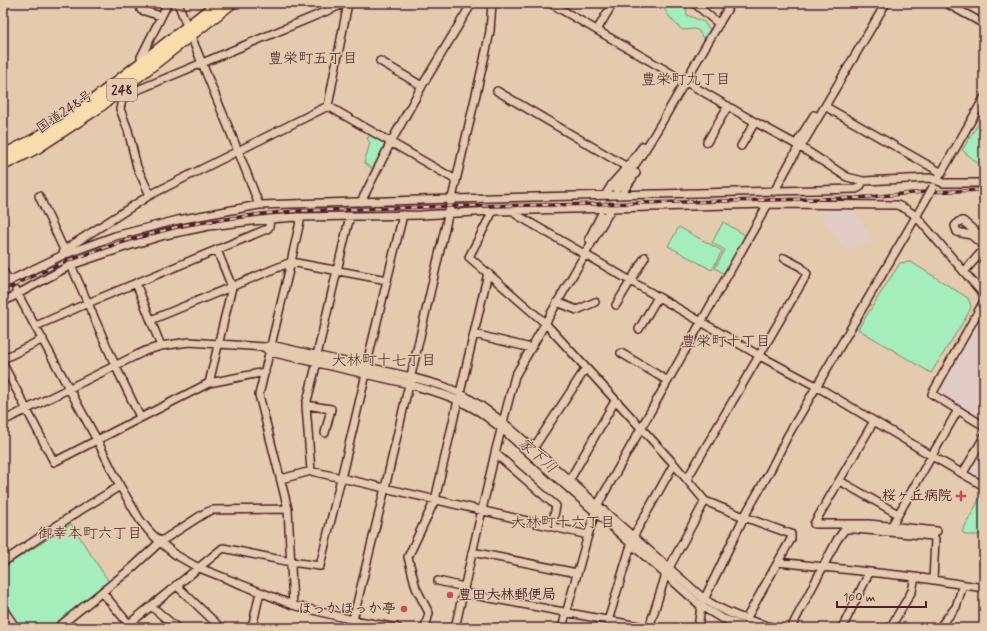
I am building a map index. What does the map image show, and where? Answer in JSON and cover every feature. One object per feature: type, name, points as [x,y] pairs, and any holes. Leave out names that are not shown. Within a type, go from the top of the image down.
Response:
[{"type":"highway","name":"国道248号","points":[[3,165],[37,148],[98,108],[126,92],[218,3]]},
{"type":"highway","name":"国道248号","points":[[3,155],[58,126],[100,97],[144,62],[232,3]]},
{"type":"street","points":[[141,3],[141,10],[161,16]]},
{"type":"street","points":[[144,62],[141,57],[168,3]]},
{"type":"street","points":[[178,3],[259,205]]},
{"type":"street","points":[[150,195],[138,167],[128,130],[120,109],[126,92],[202,63],[347,3]]},
{"type":"street","points":[[328,106],[347,3]]},
{"type":"street","points":[[361,202],[391,142],[422,86],[472,3]]},
{"type":"street","points":[[351,628],[385,488],[486,50],[490,31],[492,3]]},
{"type":"street","points":[[550,3],[799,146],[847,176],[862,181],[930,178],[935,184]]},
{"type":"street","points":[[598,30],[613,3]]},
{"type":"street","points":[[694,3],[719,24]]},
{"type":"street","points":[[606,194],[612,184],[628,167],[643,146],[653,139],[685,80],[731,3]]},
{"type":"street","points":[[774,191],[799,146],[802,145],[844,76],[886,3]]},
{"type":"street","points":[[946,3],[984,24]]},
{"type":"street","points":[[380,61],[422,86]]},
{"type":"street","points":[[497,91],[628,167]]},
{"type":"street","points":[[698,628],[703,602],[744,517],[787,437],[942,173],[984,98]]},
{"type":"street","points":[[328,106],[456,180]]},
{"type":"street","points":[[3,271],[8,283],[63,252],[150,195],[328,106]]},
{"type":"street","points":[[707,142],[728,106]]},
{"type":"street","points":[[828,108],[942,173]]},
{"type":"street","points":[[741,146],[755,122]]},
{"type":"street","points":[[619,192],[624,190],[653,147],[653,139]]},
{"type":"street","points":[[63,252],[156,225],[259,205],[606,194],[619,192],[856,189],[860,187],[862,181]]},
{"type":"street","points":[[935,184],[984,183]]},
{"type":"street","points":[[39,196],[63,252]]},
{"type":"street","points":[[562,628],[596,509],[768,204]]},
{"type":"street","points":[[3,302],[17,292],[71,266],[165,235],[209,226],[301,216],[403,215],[493,211],[768,204],[897,205],[916,216],[984,295]]},
{"type":"street","points":[[455,628],[495,453],[515,376],[611,209]]},
{"type":"street","points":[[493,211],[469,257],[545,323],[674,464],[705,501],[790,534],[791,539],[746,626]]},
{"type":"street","points":[[514,211],[517,215],[584,255],[702,321],[760,356],[816,386],[984,486]]},
{"type":"street","points":[[102,592],[128,627],[176,585],[223,548],[291,562],[320,566],[403,215]]},
{"type":"street","points":[[584,255],[586,246],[601,215]]},
{"type":"street","points":[[293,605],[288,509],[260,395],[269,348],[301,216]]},
{"type":"street","points":[[311,471],[306,405],[350,216]]},
{"type":"street","points":[[36,326],[267,229],[269,227],[270,219]]},
{"type":"street","points":[[964,272],[984,247],[971,235],[957,232],[955,226],[958,222],[963,221],[984,239]]},
{"type":"street","points":[[209,383],[232,287],[217,250]]},
{"type":"street","points":[[616,305],[645,257]]},
{"type":"street","points":[[687,480],[807,274],[801,267],[784,258]]},
{"type":"street","points":[[150,320],[291,262],[387,280]]},
{"type":"street","points":[[71,266],[140,417]]},
{"type":"street","points":[[425,628],[429,614],[416,588],[408,557],[435,500],[488,273]]},
{"type":"street","points":[[136,283],[161,346]]},
{"type":"street","points":[[17,292],[97,440],[120,486],[140,520],[160,542],[176,555],[198,568],[293,605],[353,620],[398,628]]},
{"type":"street","points":[[639,328],[658,296]]},
{"type":"street","points":[[984,301],[932,394],[984,426]]},
{"type":"street","points":[[557,302],[577,310],[595,302]]},
{"type":"street","points":[[474,334],[531,348]]},
{"type":"street","points":[[3,359],[43,339]]},
{"type":"street","points":[[3,421],[115,365],[161,346],[189,342],[269,348],[410,380],[459,396],[481,406],[596,509],[633,537],[667,571]]},
{"type":"street","points":[[621,353],[668,381]]},
{"type":"street","points":[[3,364],[54,462],[209,383],[265,372]]},
{"type":"street","points":[[533,449],[586,368]]},
{"type":"street","points":[[569,481],[615,400]]},
{"type":"street","points":[[306,405],[331,409],[325,433]]},
{"type":"street","points":[[891,527],[958,410]]},
{"type":"street","points":[[874,421],[814,524],[933,536],[936,539],[933,580]]},
{"type":"street","points":[[502,425],[533,449],[569,481],[631,544],[667,571],[721,618],[746,626],[775,628]]},
{"type":"street","points":[[963,473],[984,437]]},
{"type":"street","points":[[495,453],[556,506],[552,526]]},
{"type":"street","points":[[633,537],[674,464]]},
{"type":"street","points":[[281,479],[311,471],[588,535]]},
{"type":"street","points":[[840,481],[898,514]]},
{"type":"street","points":[[3,562],[79,511],[120,486]]},
{"type":"street","points":[[438,581],[464,590],[567,613],[649,628],[667,571],[705,501]]},
{"type":"street","points":[[57,628],[132,568],[160,542],[205,513],[212,510],[288,509]]},
{"type":"street","points":[[791,628],[842,532],[845,530],[850,527],[891,527],[937,531]]},
{"type":"street","points":[[608,621],[631,544]]},
{"type":"street","points":[[472,552],[577,573]]},
{"type":"street","points":[[778,562],[915,577],[984,588]]},
{"type":"street","points":[[842,628],[869,573]]},
{"type":"street","points":[[890,628],[912,591],[915,577]]},
{"type":"street","points":[[176,585],[222,628]]},
{"type":"street","points":[[939,628],[956,607],[963,585]]},
{"type":"street","points":[[252,628],[260,592]]},
{"type":"street","points":[[151,606],[177,628]]},
{"type":"street","points":[[3,609],[16,628]]},
{"type":"shaded area","points":[[815,208],[852,209],[874,240],[847,251]]},
{"type":"shaded area","points":[[984,313],[984,421],[935,393]]},
{"type":"shaded area","points":[[984,444],[984,482],[967,472]]},
{"type":"green space","points":[[661,3],[681,3],[686,7],[687,15],[704,22],[710,30],[703,38],[698,30],[683,30],[670,18]]},
{"type":"green space","points":[[984,115],[984,179],[980,179],[979,164],[962,150]]},
{"type":"green space","points":[[371,135],[387,144],[373,169],[364,163],[370,143],[367,138]]},
{"type":"green space","points":[[723,222],[745,235],[725,274],[715,268],[725,250],[712,243]]},
{"type":"green space","points":[[679,227],[722,251],[712,270],[668,246]]},
{"type":"green space","points":[[911,262],[968,298],[971,306],[968,314],[931,373],[858,329],[900,263]]},
{"type":"green space","points":[[983,492],[984,535],[966,535],[962,532]]},
{"type":"green space","points":[[71,524],[109,582],[51,628],[19,628],[3,603],[3,568]]},
{"type":"waterway","name":"家下川","points":[[362,369],[439,388],[461,397]]},
{"type":"waterway","name":"家下川","points":[[696,596],[719,611],[762,628]]},
{"type":"tunnel","points":[[601,215],[615,191]]},
{"type":"tunnel","points":[[768,204],[774,192]]},
{"type":"railway","points":[[3,290],[67,261],[121,242],[184,225],[262,214],[296,211],[458,206],[856,198],[925,192],[984,190]]},
{"type":"place","name":"桜ヶ丘病院","points":[[961,496]]},
{"type":"place","name":"豊田大林郵便局","points":[[450,595]]},
{"type":"place","name":"ほっかほっか亭","points":[[404,609]]},
{"type":"district","name":"豊栄町五丁目","points":[[313,59]]},
{"type":"district","name":"豊栄町九丁目","points":[[686,80]]},
{"type":"district","name":"豊栄町十丁目","points":[[726,342]]},
{"type":"district","name":"大林町十七丁目","points":[[384,361]]},
{"type":"district","name":"大林町十六丁目","points":[[563,523]]},
{"type":"district","name":"御幸本町六丁目","points":[[90,534]]}]
